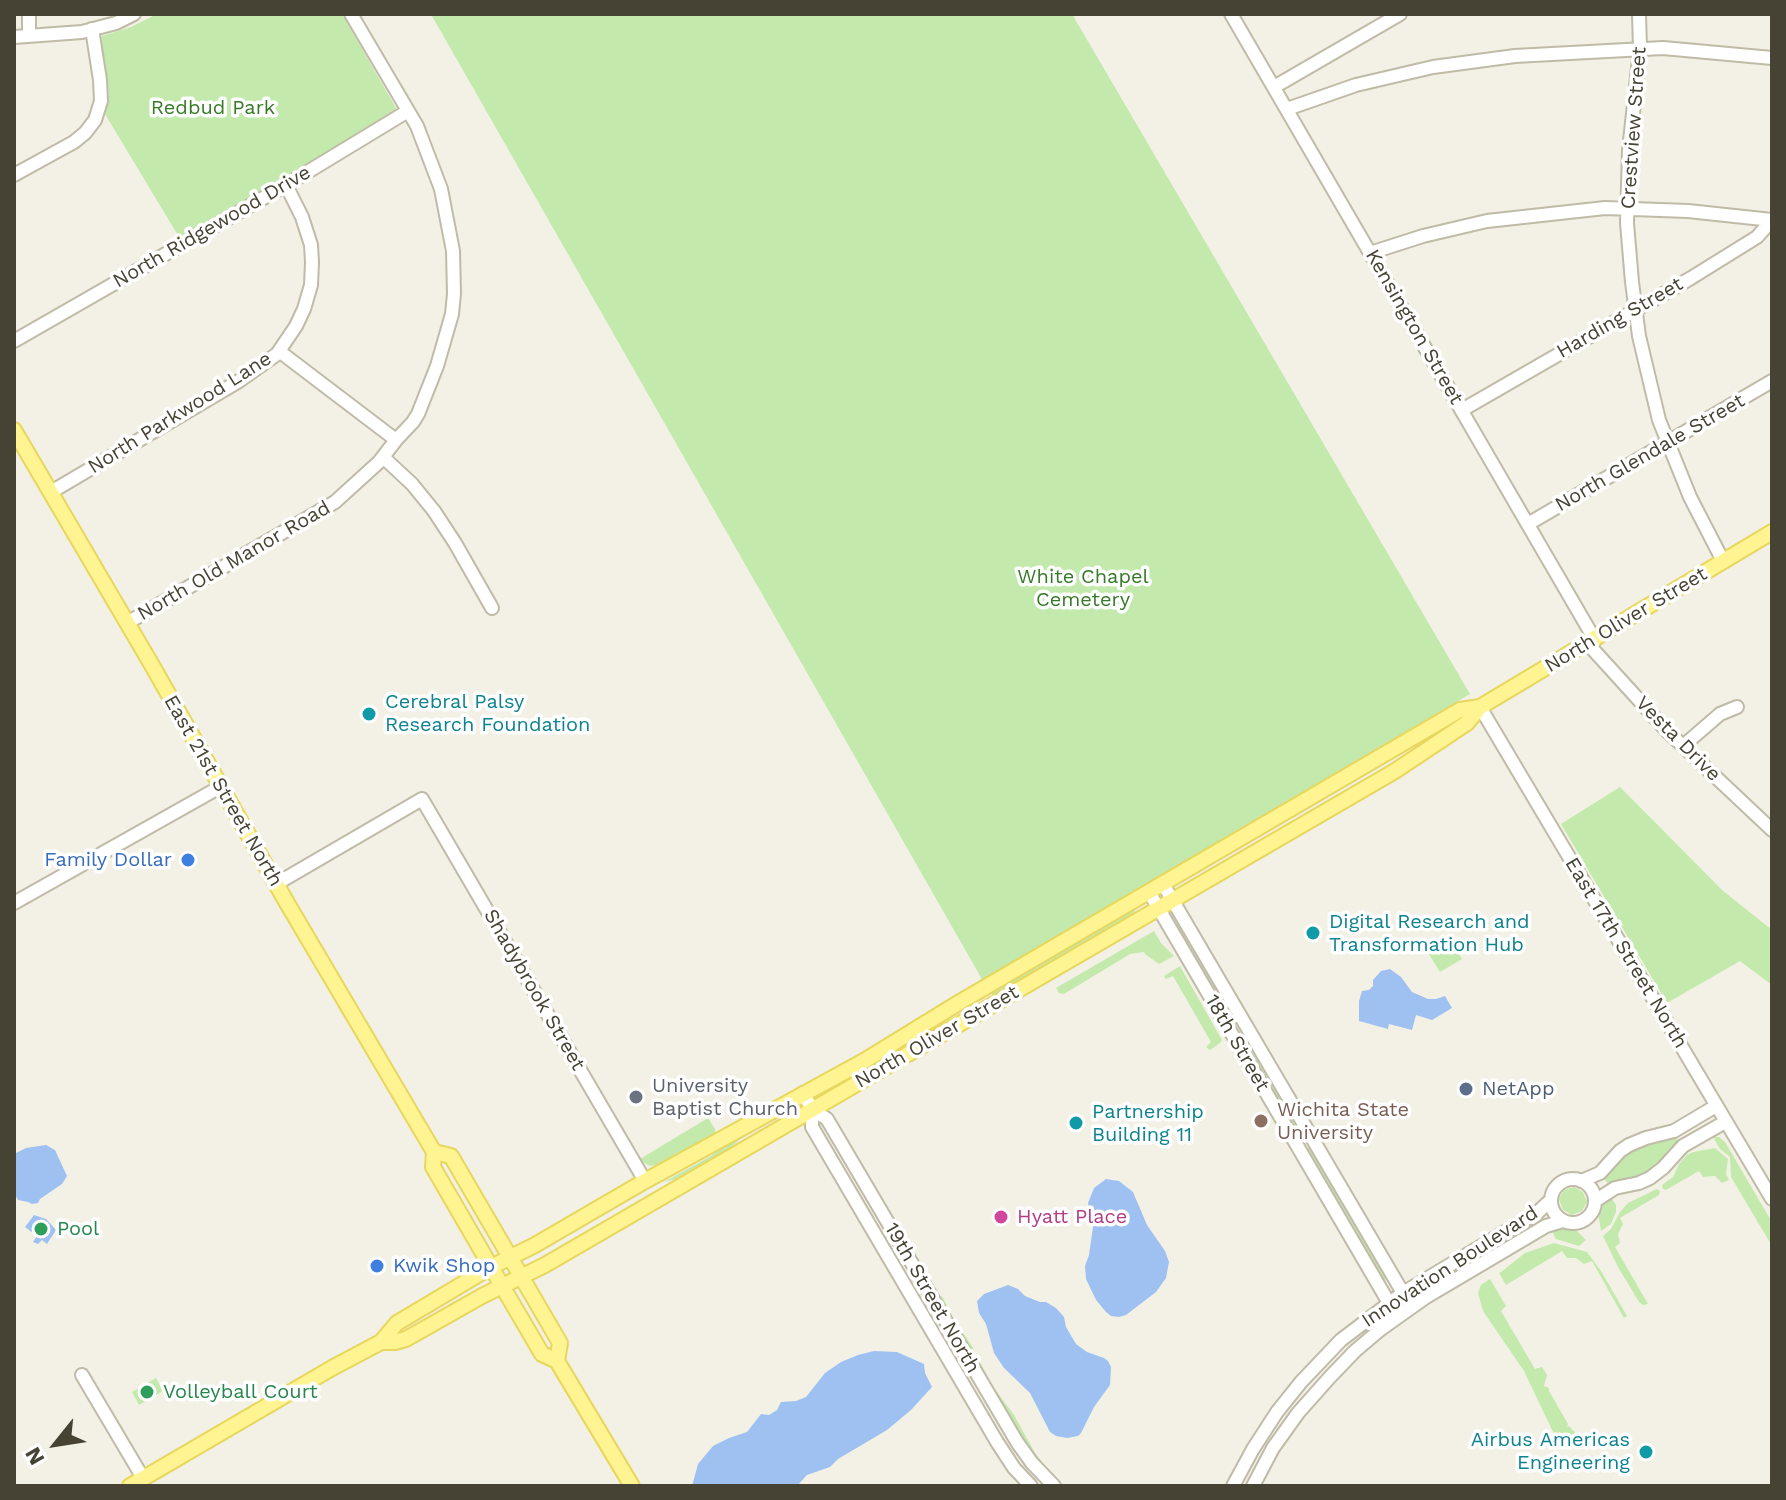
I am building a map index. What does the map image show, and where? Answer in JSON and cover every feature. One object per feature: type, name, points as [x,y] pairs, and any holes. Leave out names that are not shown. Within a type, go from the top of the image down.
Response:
[{"type":"main road","name":"East 21st Street North","points":[[14,430],[434,1152],[433,1167],[502,1286],[542,1354],[557,1361],[632,1486]]},
{"type":"main road","name":"North Oliver Street","points":[[381,1342],[406,1339],[545,1265],[1395,771],[1467,723],[1480,707],[1772,532]]},
{"type":"main road","name":"North Oliver Street","points":[[136,1482],[381,1342],[397,1323],[491,1267],[864,1061],[1460,710],[1480,707]]},
{"type":"main road","name":"East 21st Street North","points":[[434,1152],[451,1156],[560,1343],[557,1361]]},
{"type":"street","points":[[29,14],[29,35]]},
{"type":"street","points":[[14,37],[82,32],[116,23],[134,14]]},
{"type":"street","name":"North Old Manor Road","points":[[127,623],[335,502],[383,457],[418,414],[437,366],[452,314],[454,294],[453,251],[441,189],[417,126],[351,14]]},
{"type":"street","name":"Kensington Street","points":[[1231,14],[1528,524],[1591,642]]},
{"type":"street","points":[[1274,87],[1400,14]]},
{"type":"street","name":"Crestview Street","points":[[1639,14],[1640,49],[1629,150],[1627,209],[1639,336],[1659,420],[1690,497],[1723,561]]},
{"type":"street","points":[[14,175],[74,142],[95,120],[101,101],[92,29]]},
{"type":"street","points":[[1287,109],[1356,85],[1433,67],[1515,56],[1663,48],[1772,58]]},
{"type":"street","name":"North Ridgewood Drive","points":[[14,341],[286,185],[408,111]]},
{"type":"street","name":"North Parkwood Lane","points":[[51,492],[239,381],[279,351],[304,309],[311,285],[312,262],[311,245],[302,217],[286,185]]},
{"type":"street","points":[[1370,253],[1423,236],[1487,221],[1605,208],[1688,211],[1772,220]]},
{"type":"street","name":"Harding Street","points":[[1462,410],[1757,237],[1772,220]]},
{"type":"street","points":[[279,351],[396,440]]},
{"type":"street","name":"North Glendale Street","points":[[1528,524],[1772,381]]},
{"type":"street","points":[[383,457],[412,484],[434,511],[492,608]]},
{"type":"street","name":"Vesta Drive","points":[[1591,642],[1668,732],[1772,829]]},
{"type":"street","name":"East 17th Street North","points":[[1480,707],[1772,1199]]},
{"type":"street","points":[[1683,746],[1720,714],[1737,707]]},
{"type":"street","points":[[14,903],[220,787]]},
{"type":"street","name":"Shadybrook Street","points":[[276,884],[422,799],[645,1181]]},
{"type":"street","name":"18th Street","points":[[1163,884],[1413,1306]]},
{"type":"street","name":"18th Street","points":[[1149,892],[1399,1316]]},
{"type":"street","name":"19th Street North","points":[[803,1093],[812,1109],[827,1119],[1017,1442],[1054,1486]]},
{"type":"street","name":"Innovation Boulevard","points":[[1233,1486],[1269,1424],[1301,1382],[1341,1340],[1403,1293],[1538,1212],[1551,1200],[1561,1183],[1574,1179],[1581,1181],[1600,1173],[1629,1145],[1674,1131],[1716,1106]]},
{"type":"street","name":"19th Street North","points":[[812,1109],[812,1127],[997,1442],[1014,1468],[1031,1486]]},
{"type":"street","name":"Innovation Boulevard","points":[[1253,1486],[1273,1448],[1310,1398],[1355,1351],[1399,1316],[1546,1226],[1563,1221],[1583,1221],[1591,1214],[1595,1201],[1615,1188],[1650,1178],[1683,1146],[1725,1122]]},
{"type":"street","points":[[1581,1181],[1589,1187],[1595,1201]]},
{"type":"street","name":"Innovation Boulevard","points":[[1551,1200],[1554,1212],[1563,1221]]},
{"type":"street","points":[[82,1375],[136,1482]]},
{"type":"green space","name":"Redbud Park","points":[[157,14],[342,14],[396,108],[394,114],[179,237],[105,114],[109,94],[102,36],[131,27]]},
{"type":"green space","name":"White Chapel Cemetery","points":[[1072,14],[1470,694],[983,981],[432,16]]},
{"type":"green space","points":[[1620,787],[1722,890],[1772,930],[1772,985],[1740,961],[1667,1003],[1561,824]]},
{"type":"green space","points":[[1133,909],[1136,914],[994,997],[991,992]]},
{"type":"green space","points":[[1177,924],[1181,925],[1237,1025],[1234,1027],[1175,928]]},
{"type":"green space","points":[[1154,931],[1174,956],[1159,964],[1144,952],[1130,954],[1064,994],[1059,993],[1056,988]]},
{"type":"green space","points":[[1449,937],[1462,959],[1440,972],[1427,951]]},
{"type":"green space","points":[[1180,966],[1222,1040],[1210,1050],[1206,1047],[1211,1042],[1173,976],[1166,979],[1164,976]]},
{"type":"green space","points":[[1252,1048],[1295,1118],[1297,1128],[1289,1124],[1249,1055]]},
{"type":"green space","points":[[787,1110],[744,1136],[725,1152],[676,1179],[664,1182],[711,1156],[727,1143]]},
{"type":"green space","points":[[708,1118],[715,1129],[709,1139],[656,1165],[650,1166],[641,1161],[640,1159]]},
{"type":"green space","points":[[1675,1135],[1680,1143],[1658,1166],[1642,1176],[1609,1186],[1603,1176],[1621,1157],[1638,1146]]},
{"type":"green space","points":[[1713,1137],[1725,1142],[1772,1222],[1772,1246],[1731,1177],[1730,1157],[1720,1149]]},
{"type":"green space","points":[[1309,1146],[1387,1277],[1385,1280],[1382,1280],[1306,1151]]},
{"type":"green space","points":[[1715,1148],[1728,1159],[1726,1174],[1729,1180],[1722,1183],[1715,1176],[1703,1177],[1699,1171],[1663,1189],[1662,1185],[1673,1177],[1687,1155]]},
{"type":"green space","points":[[1574,1187],[1583,1192],[1587,1202],[1582,1211],[1572,1215],[1563,1210],[1559,1199],[1564,1190]]},
{"type":"green space","points":[[1657,1189],[1659,1195],[1620,1218],[1623,1224],[1618,1234],[1620,1243],[1615,1247],[1648,1304],[1643,1305],[1618,1267],[1603,1236],[1628,1203]]},
{"type":"green space","points":[[1610,1196],[1616,1205],[1616,1212],[1611,1224],[1601,1231],[1598,1212],[1600,1205]]},
{"type":"green space","points":[[1560,1227],[1577,1231],[1586,1240],[1579,1246],[1556,1239],[1551,1229]]},
{"type":"green space","points":[[1554,1243],[1587,1252],[1627,1316],[1624,1318],[1592,1261],[1584,1264],[1576,1258],[1567,1258],[1562,1251],[1506,1285],[1499,1273],[1525,1253]]},
{"type":"green space","points":[[1490,1279],[1506,1306],[1501,1311],[1535,1369],[1542,1367],[1547,1375],[1544,1386],[1549,1388],[1567,1427],[1580,1438],[1576,1441],[1563,1441],[1554,1434],[1524,1371],[1483,1311],[1478,1293],[1481,1285]]},
{"type":"green space","points":[[942,1296],[991,1384],[1050,1472],[1037,1461],[1018,1434],[940,1301]]},
{"type":"green space","name":"Volleyball Court","points":[[156,1378],[163,1391],[139,1405],[132,1392]]},
{"type":"water","points":[[1390,969],[1401,977],[1412,992],[1428,999],[1445,996],[1452,1008],[1432,1020],[1416,1015],[1412,1030],[1389,1024],[1388,1029],[1359,1021],[1362,991],[1373,986],[1373,980],[1381,971]]},
{"type":"water","points":[[46,1145],[55,1150],[67,1176],[62,1184],[38,1203],[18,1200],[14,1193],[14,1154],[26,1148]]},
{"type":"water","points":[[1106,1179],[1119,1181],[1133,1192],[1147,1225],[1169,1262],[1166,1278],[1156,1292],[1119,1317],[1106,1312],[1086,1279],[1085,1266],[1093,1227],[1088,1203],[1094,1188]]},
{"type":"water","name":"Pool","points":[[34,1215],[46,1219],[56,1230],[47,1244],[42,1240],[38,1244],[33,1242],[37,1236],[25,1227]]},
{"type":"water","points":[[1008,1285],[1025,1296],[1056,1308],[1064,1317],[1076,1344],[1104,1358],[1111,1367],[1110,1385],[1078,1436],[1067,1438],[1050,1432],[1030,1393],[1004,1368],[994,1353],[977,1301],[984,1294]]},
{"type":"water","points":[[874,1351],[897,1352],[924,1364],[932,1387],[887,1430],[830,1467],[807,1475],[797,1486],[692,1486],[698,1464],[713,1446],[747,1432],[761,1414],[769,1415],[777,1410],[781,1402],[806,1397],[825,1373],[841,1362]]},
{"type":"place","name":"Cerebral Palsy Research Foundation","points":[[369,714]]},
{"type":"place","name":"Family Dollar","points":[[188,860]]},
{"type":"place","name":"Digital Research and Transformation Hub","points":[[1313,933]]},
{"type":"place","name":"NetApp","points":[[1466,1089]]},
{"type":"place","name":"University Baptist Church","points":[[636,1097]]},
{"type":"place","name":"Wichita State University","points":[[1261,1121]]},
{"type":"place","name":"Partnership Building 11","points":[[1076,1123]]},
{"type":"place","name":"Hyatt Place","points":[[1001,1217]]},
{"type":"place","name":"Pool","points":[[41,1229]]},
{"type":"place","name":"Kwik Shop","points":[[377,1266]]},
{"type":"place","name":"Volleyball Court","points":[[147,1392]]},
{"type":"place","name":"Airbus Americas Engineering","points":[[1646,1452]]}]
